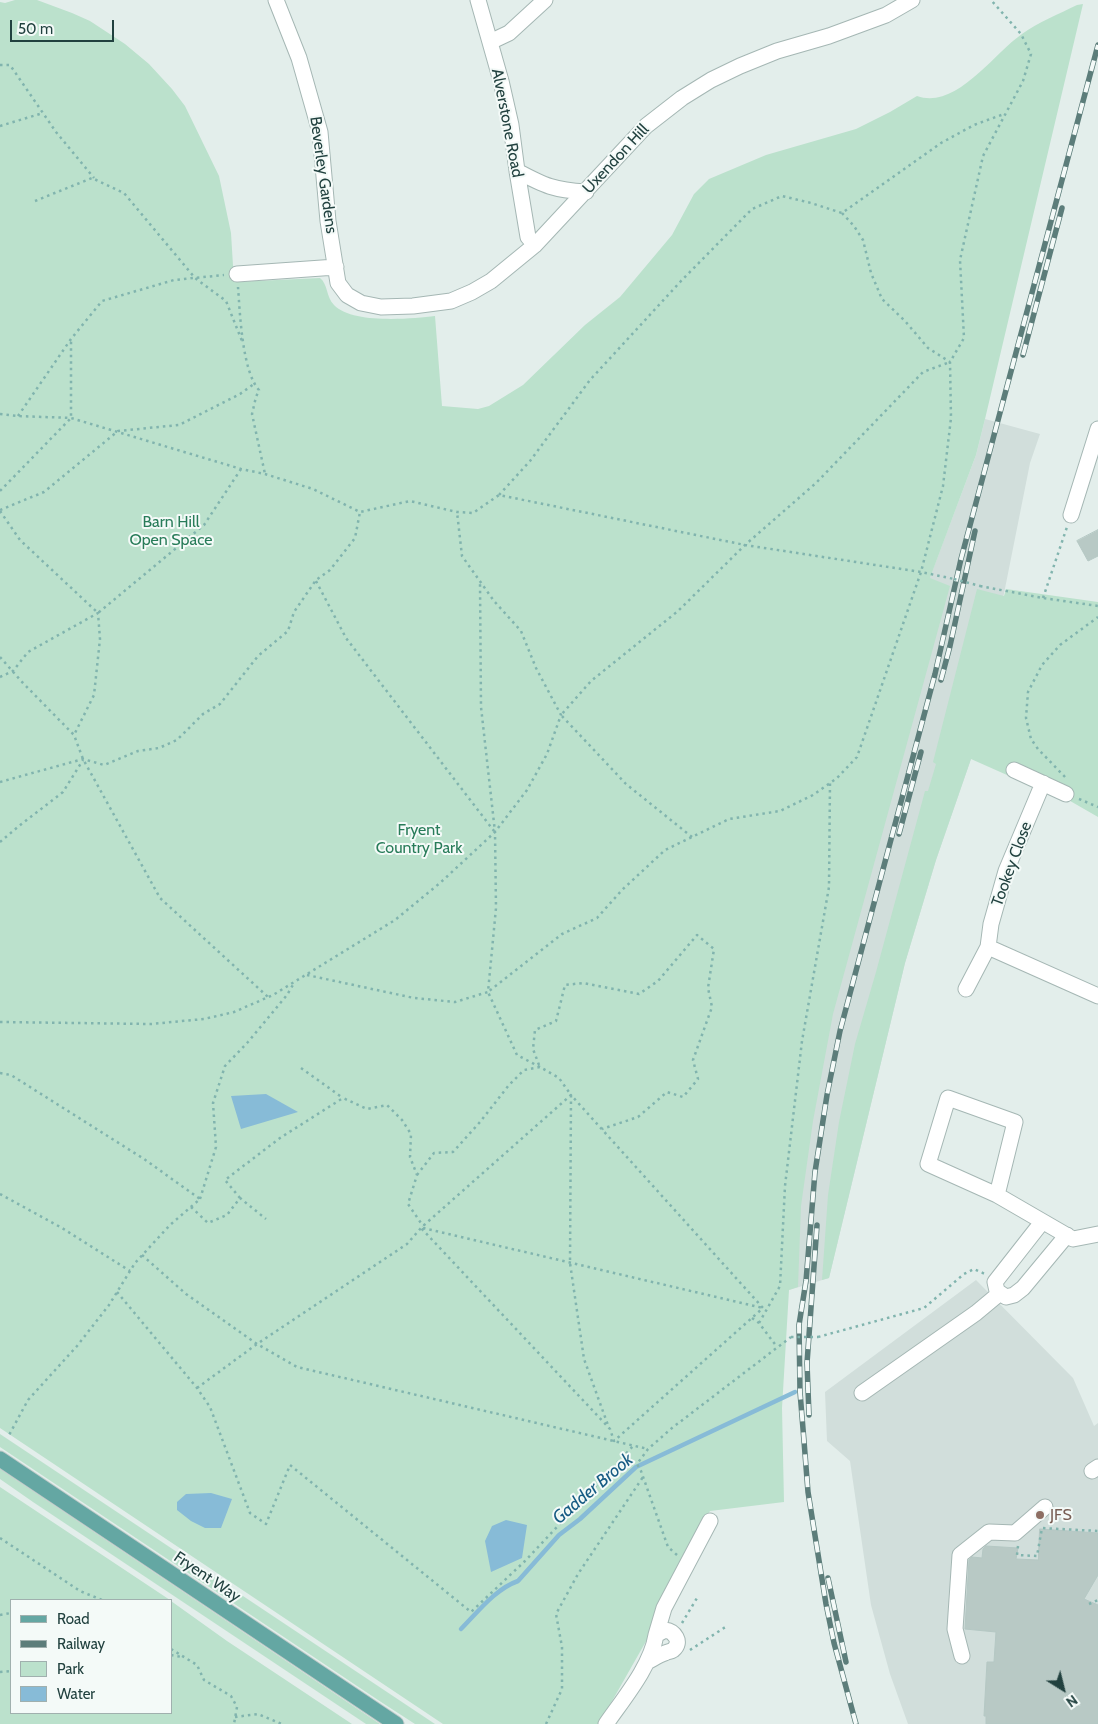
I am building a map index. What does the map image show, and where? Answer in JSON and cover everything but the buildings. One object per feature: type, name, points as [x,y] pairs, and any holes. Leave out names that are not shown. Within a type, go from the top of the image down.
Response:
[{"type":"main road","name":"Fryent Way","points":[[0,1459],[396,1724]]},
{"type":"street","name":"Beverley Gardens","points":[[276,0],[299,58],[320,132],[328,222],[338,283]]},
{"type":"street","name":"Alverstone Road","points":[[478,0],[511,125],[528,236],[535,245]]},
{"type":"street","points":[[490,42],[508,34],[545,0]]},
{"type":"street","name":"Uxendon Hill","points":[[338,283],[347,295],[361,303],[381,307],[413,306],[451,301],[472,292],[490,282],[535,245],[646,126],[682,98],[711,80],[740,66],[777,51],[830,36],[886,15],[912,0]]},
{"type":"street","points":[[517,172],[546,187],[563,191],[586,192]]},
{"type":"street","points":[[236,274],[336,267]]},
{"type":"street","points":[[1071,515],[1098,429]]},
{"type":"street","points":[[1014,770],[1066,794]]},
{"type":"street","name":"Tookey Close","points":[[966,989],[988,947],[993,916],[1006,871],[1043,783]]},
{"type":"street","points":[[988,947],[1098,996]]},
{"type":"street","points":[[997,1195],[1015,1122],[948,1098],[928,1164],[997,1195],[1073,1239],[1098,1234]]},
{"type":"street","points":[[862,1393],[976,1313],[998,1286],[1042,1222]]},
{"type":"street","points":[[998,1286],[1006,1297],[1014,1295],[1023,1288],[1066,1235]]},
{"type":"street","points":[[962,1656],[955,1629],[960,1555],[989,1532],[1015,1533],[1045,1507]]},
{"type":"street","points":[[606,1724],[647,1662],[664,1608],[710,1522]]},
{"type":"street","points":[[647,1662],[672,1651],[675,1641],[670,1631],[665,1630],[656,1635]]},
{"type":"path","points":[[306,975],[422,999],[455,1002],[488,992],[562,934],[597,918],[622,890],[665,850],[729,819],[780,811],[813,795],[830,783],[857,757],[921,572],[943,486],[951,418],[950,362],[964,338],[960,260],[983,156],[1023,81],[1031,54],[1021,34],[991,0]]},
{"type":"path","points":[[0,65],[10,66],[56,132],[95,179],[124,193],[195,278],[226,301],[243,345],[254,384],[259,390],[252,414],[265,474]]},
{"type":"path","points":[[0,126],[43,113]]},
{"type":"path","points":[[842,213],[941,143],[974,125],[1006,114]]},
{"type":"path","points":[[35,200],[92,178],[95,179]]},
{"type":"path","points":[[0,414],[72,418],[241,469],[265,474],[313,490],[360,512],[410,501],[457,512],[472,512],[499,495],[530,461],[590,380],[681,281],[752,209],[782,196],[842,213],[863,240],[871,273],[882,299],[905,320],[928,348],[950,362]]},
{"type":"path","points":[[18,416],[71,339],[102,301],[174,280],[236,274],[243,345]]},
{"type":"path","points":[[0,491],[72,418],[71,339]]},
{"type":"path","points":[[0,1022],[150,1024],[204,1019],[234,1012],[268,997],[395,920],[440,883],[494,832],[527,790],[547,754],[561,715],[591,681],[678,610],[745,545],[816,483],[924,372],[950,362]]},
{"type":"path","points":[[74,735],[94,695],[100,639],[98,613],[20,540],[0,510],[44,492],[118,431],[179,425],[240,394],[254,384]]},
{"type":"path","points":[[0,677],[13,671],[28,652],[98,613],[204,525],[241,469]]},
{"type":"path","points":[[499,495],[745,545],[921,572],[998,590],[1098,606]]},
{"type":"path","points":[[0,782],[83,760],[104,765],[138,751],[159,748],[177,740],[203,714],[220,704],[258,656],[288,631],[294,612],[316,580],[330,570],[355,538],[360,512]]},
{"type":"path","points":[[457,512],[462,556],[494,600],[521,631],[536,668],[561,715],[626,784],[692,837]]},
{"type":"path","points":[[1043,598],[1071,515]]},
{"type":"path","points":[[316,580],[346,638],[494,832]]},
{"type":"path","points":[[480,581],[481,707],[494,832],[496,908],[488,992],[517,1055],[559,1078],[571,1095],[602,1130],[763,1308]]},
{"type":"path","points":[[1098,617],[1060,645],[1042,666],[1028,692],[1026,718],[1031,739],[1038,749],[1071,782],[1066,794],[1098,807]]},
{"type":"path","points":[[0,657],[74,735],[83,760],[160,898],[268,997]]},
{"type":"path","points":[[0,842],[63,792],[83,760]]},
{"type":"path","points":[[759,1323],[780,1286],[785,1186],[802,1041],[829,887],[830,783]]},
{"type":"path","points":[[540,1067],[533,1049],[535,1030],[556,1021],[564,986],[583,984],[639,994],[658,981],[697,935],[714,949],[708,988],[712,1007],[693,1060],[698,1079],[683,1097],[667,1092],[638,1117],[602,1130]]},
{"type":"path","points":[[8,1437],[28,1400],[77,1346],[142,1255],[200,1199],[216,1147],[213,1103],[225,1066],[282,1002],[295,981]]},
{"type":"path","points":[[540,1067],[524,1070],[452,1152],[434,1153],[417,1175],[408,1204],[422,1227],[610,1429]]},
{"type":"path","points":[[301,1068],[343,1098],[367,1109],[387,1105],[402,1120],[411,1134],[410,1157],[417,1175]]},
{"type":"path","points":[[0,1074],[11,1075],[144,1159],[200,1199]]},
{"type":"path","points":[[197,1388],[257,1344],[407,1244],[422,1227],[571,1095]]},
{"type":"path","points":[[571,1095],[570,1263],[584,1359],[614,1441]]},
{"type":"path","points":[[266,1219],[240,1198],[224,1180],[280,1138],[343,1098]]},
{"type":"path","points":[[0,1194],[62,1228],[130,1271]]},
{"type":"path","points":[[191,1207],[208,1223],[227,1216],[240,1198]]},
{"type":"path","points":[[422,1227],[763,1308]]},
{"type":"path","points":[[142,1255],[186,1294],[257,1344],[297,1367],[648,1448]]},
{"type":"path","points":[[688,1564],[668,1547],[637,1464],[648,1448],[791,1337],[818,1337],[924,1308],[964,1274],[974,1269],[998,1286]]},
{"type":"path","points":[[117,1292],[210,1406],[250,1513],[266,1524],[290,1465],[471,1612],[525,1561],[634,1445]]},
{"type":"path","points":[[614,1441],[763,1308]]},
{"type":"path","points":[[752,1318],[759,1323],[777,1348]]},
{"type":"path","points":[[546,1724],[562,1689],[562,1647],[556,1614],[578,1574],[643,1477]]},
{"type":"path","points":[[1042,1528],[1098,1531]]},
{"type":"path","points":[[0,1538],[80,1591],[100,1599]]},
{"type":"path","points":[[696,1598],[675,1641],[686,1652],[727,1626]]},
{"type":"path","points":[[1089,1604],[1098,1600]]},
{"type":"path","points":[[172,1651],[197,1665],[204,1680],[231,1696],[237,1707],[234,1724]]},
{"type":"path","points":[[172,1656],[184,1657]]},
{"type":"path","points":[[235,1717],[258,1714],[282,1724]]},
{"type":"shaded area","points":[[985,419],[1040,434],[1030,463],[971,759],[936,860],[905,963],[829,1278],[789,1290],[793,1160],[920,604],[976,455]]},
{"type":"shaded area","points":[[976,1280],[1073,1378],[1094,1426],[1098,1423],[1098,1724],[908,1724],[890,1674],[871,1605],[850,1461],[827,1441],[825,1392]]},
{"type":"green space","name":"Fryent Country Park","points":[[15,0],[37,0],[90,21],[125,44],[149,64],[172,89],[185,106],[219,176],[231,233],[234,282],[320,278],[331,302],[342,311],[354,315],[382,319],[435,316],[442,406],[478,409],[489,406],[523,385],[585,325],[620,297],[672,235],[694,194],[709,179],[766,155],[856,129],[917,96],[932,98],[946,95],[960,88],[973,78],[1028,30],[1077,5],[1083,4],[976,455],[930,578],[950,586],[833,1014],[813,1121],[801,1206],[798,1287],[789,1290],[782,1408],[784,1502],[710,1511],[682,1558],[653,1629],[599,1724],[443,1724],[0,1428],[0,2],[5,3]]},
{"type":"green space","points":[[977,589],[1004,596],[1006,589],[1098,602],[1098,817],[1012,764],[1007,775],[971,759],[936,860],[905,963],[829,1278],[822,1280],[828,1195],[839,1122],[855,1044],[925,791],[928,791],[936,764],[933,762]]},
{"type":"green space","points":[[0,1434],[435,1724],[415,1724],[378,1700],[0,1447]]},
{"type":"green space","points":[[0,1469],[380,1724],[366,1724],[33,1502],[0,1479]]},
{"type":"green space","points":[[0,1487],[168,1599],[10,1599],[10,1714],[172,1714],[172,1602],[227,1641],[352,1724],[0,1724]]},
{"type":"water","points":[[266,1094],[298,1112],[241,1129],[231,1096]]},
{"type":"water","points":[[211,1493],[232,1499],[221,1528],[205,1528],[191,1521],[177,1510],[177,1502],[186,1494]]},
{"type":"water","points":[[506,1520],[527,1525],[522,1558],[491,1572],[485,1541],[492,1526]]},
{"type":"waterway","name":"Gadder Brook","points":[[461,1629],[494,1595],[518,1581],[559,1535],[580,1519],[636,1467],[795,1392]]},
{"type":"railway","points":[[856,1724],[834,1643],[826,1604],[808,1492],[800,1392],[799,1325],[806,1281],[815,1172],[827,1095],[840,1031],[935,674],[961,559],[1098,45]]},
{"type":"railway","points":[[1023,355],[1062,208]]},
{"type":"railway","points":[[941,680],[975,531]]},
{"type":"railway","points":[[899,834],[921,752]]},
{"type":"railway","points":[[809,1415],[807,1363],[817,1225]]},
{"type":"railway","points":[[828,1578],[846,1662]]},
{"type":"place","name":"JFS","points":[[1040,1515]]},
{"type":"park label","name":"Barn Hill Open Space","points":[[171,531]]}]
